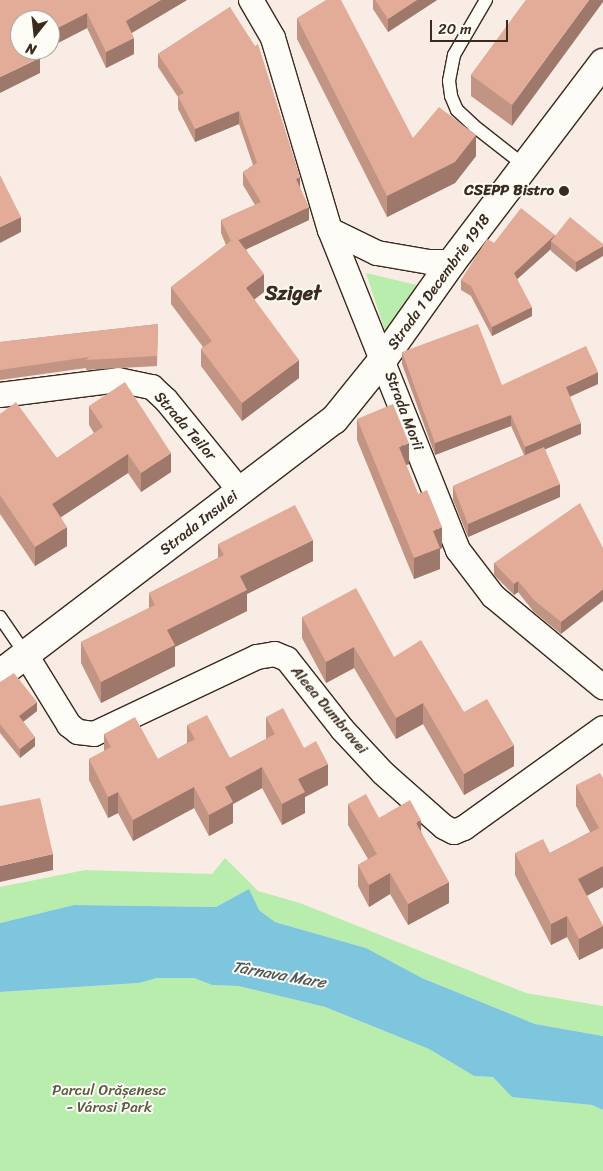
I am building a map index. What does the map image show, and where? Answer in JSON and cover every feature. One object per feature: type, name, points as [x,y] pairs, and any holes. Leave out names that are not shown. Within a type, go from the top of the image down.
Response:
[{"type":"main road","name":"Strada 1 Decembrie 1918","points":[[384,358],[452,262],[603,63]]},
{"type":"main road","name":"Strada Insulei","points":[[0,674],[334,420],[384,358]]},
{"type":"street","name":"Strada Morii","points":[[257,2],[273,38],[330,230],[384,358],[458,550],[475,575],[493,596],[603,687]]},
{"type":"street","points":[[330,230],[377,253],[428,262],[452,262]]},
{"type":"street","name":"Strada Teilor","points":[[2,396],[118,380],[152,387],[166,400],[240,491]]},
{"type":"street","name":"Aleea Dumbravei","points":[[26,655],[69,724],[78,732],[94,734],[257,657],[275,654],[288,659],[342,729],[383,773],[454,832],[464,828],[603,728]]},
{"type":"lane","points":[[486,0],[454,56],[449,81],[451,96],[457,110],[474,126],[525,166]]},
{"type":"lane","points":[[0,617],[26,655]]},
{"type":"green space","points":[[366,273],[421,286],[385,331]]},
{"type":"green space","points":[[225,858],[258,891],[300,903],[526,993],[603,1006],[603,1036],[535,1024],[422,978],[366,948],[275,922],[259,910],[248,890],[216,907],[74,905],[0,923],[0,887],[85,870],[212,874]]},
{"type":"green space","name":"Parcul Orășenesc - Városi Park","points":[[157,978],[194,978],[212,985],[238,986],[325,1007],[429,1049],[474,1076],[493,1077],[512,1096],[592,1105],[603,1110],[603,1171],[0,1171],[0,992],[139,983]]},
{"type":"water","name":"Târnava Mare","points":[[249,889],[259,910],[275,922],[366,948],[422,978],[535,1024],[603,1036],[603,1110],[592,1105],[512,1097],[493,1077],[474,1076],[429,1049],[325,1007],[238,986],[212,985],[194,978],[157,978],[139,983],[0,992],[0,923],[74,905],[216,907]]},
{"type":"building","points":[[0,0],[161,0],[126,21],[134,38],[106,52],[87,13],[60,27],[60,10],[10,10],[10,60],[36,60],[0,77]]},
{"type":"building","points":[[326,0],[341,0],[413,138],[439,107],[476,135],[455,162],[387,196],[297,18]]},
{"type":"building","points":[[375,0],[417,0],[388,19]]},
{"type":"building","points":[[526,0],[589,0],[512,105],[471,75]]},
{"type":"building","points":[[230,7],[255,46],[258,44],[300,177],[296,179],[309,207],[239,240],[236,237],[231,241],[221,220],[261,202],[243,172],[257,163],[239,111],[195,129],[178,96],[184,93],[158,54]]},
{"type":"building","points":[[0,175],[21,217],[0,227]]},
{"type":"building","points":[[521,208],[555,235],[514,273],[532,307],[492,327],[471,286],[461,280],[487,239],[494,243]]},
{"type":"building","points":[[570,217],[603,244],[603,246],[576,262],[551,241]]},
{"type":"building","points":[[236,237],[264,274],[246,288],[299,360],[242,403],[201,349],[212,341],[171,287]]},
{"type":"building","points":[[158,324],[157,356],[86,360],[89,357],[0,370],[0,342]]},
{"type":"building","points":[[478,324],[502,385],[586,346],[598,372],[566,387],[581,423],[525,447],[511,415],[435,443],[402,352]]},
{"type":"building","points":[[125,382],[171,453],[141,473],[128,454],[52,504],[67,527],[35,547],[0,495],[0,414],[16,402],[57,458],[103,427],[89,406]]},
{"type":"building","points":[[393,404],[409,443],[399,447],[418,494],[427,490],[442,527],[433,531],[440,548],[414,558],[357,419]]},
{"type":"building","points":[[544,447],[560,484],[468,524],[453,486]]},
{"type":"building","points":[[580,503],[603,548],[603,589],[561,622],[534,600],[518,581],[514,584],[494,563]]},
{"type":"building","points":[[295,505],[313,540],[240,576],[247,590],[167,630],[175,645],[101,682],[81,642],[155,605],[149,593],[224,555],[218,544]]},
{"type":"building","points":[[356,588],[394,657],[421,640],[464,712],[487,699],[514,745],[464,774],[423,703],[396,718],[354,647],[326,662],[302,617]]},
{"type":"building","points":[[14,673],[37,702],[19,716],[35,737],[20,749],[0,724],[0,682]]},
{"type":"building","points":[[283,708],[304,748],[316,741],[328,764],[298,779],[305,792],[282,804],[262,767],[225,787],[233,802],[209,815],[194,787],[133,820],[118,792],[108,797],[89,759],[111,747],[104,734],[135,717],[158,759],[195,739],[187,725],[207,715],[230,758],[275,734],[266,717]]},
{"type":"building","points":[[600,773],[603,778],[603,866],[578,879],[603,926],[579,939],[567,916],[551,924],[515,853],[543,839],[550,853],[599,828],[576,785]]},
{"type":"building","points":[[366,794],[379,818],[410,800],[421,820],[416,823],[449,882],[408,904],[390,873],[369,885],[358,865],[377,854],[348,804]]},
{"type":"building","points":[[40,798],[53,854],[0,866],[0,806]]},
{"type":"place","name":"CSEPP Bistro","points":[[564,191]]},
{"type":"district","name":"Sziget","points":[[293,293]]}]
